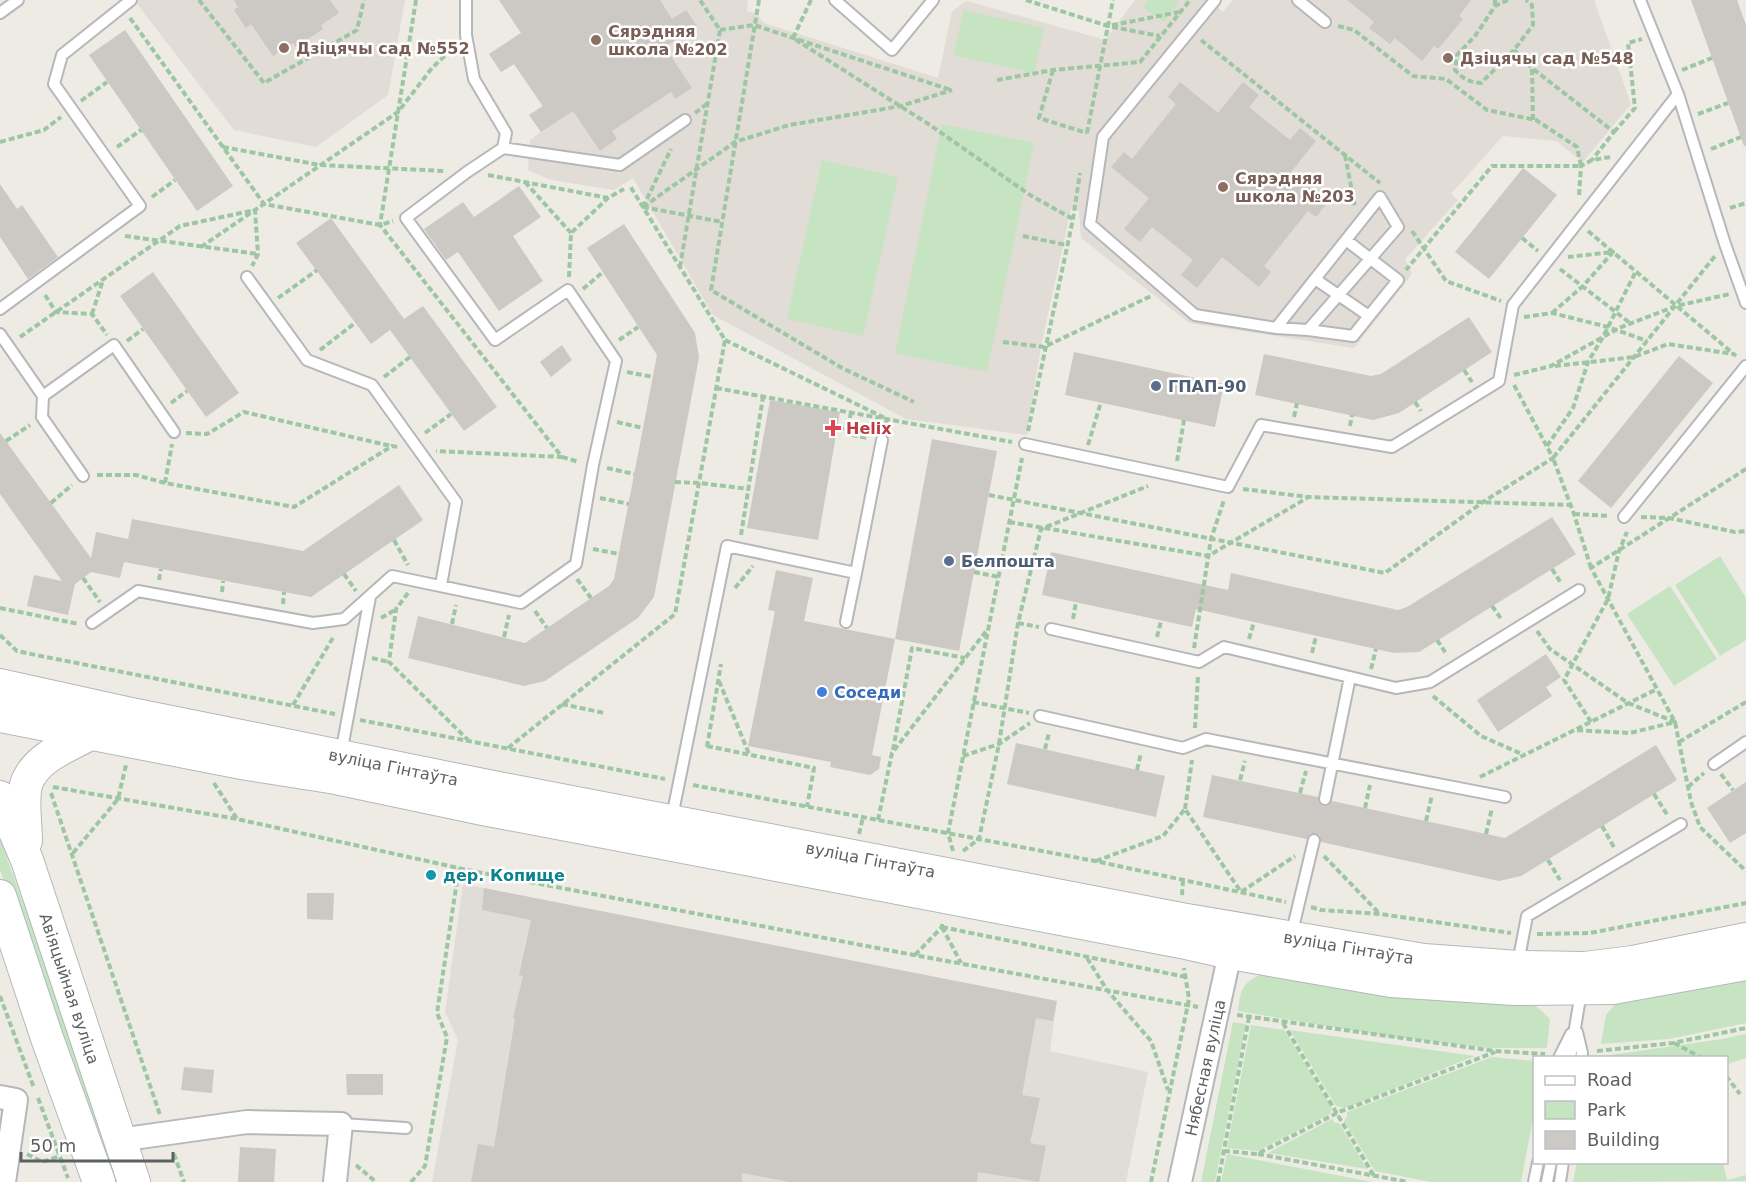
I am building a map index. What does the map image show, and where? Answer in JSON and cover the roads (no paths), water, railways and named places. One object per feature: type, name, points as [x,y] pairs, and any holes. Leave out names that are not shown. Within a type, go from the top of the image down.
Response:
[{"type":"main road","name":"вуліца Гінтаўта","points":[[0,685],[338,767],[669,832],[1181,942],[1291,936],[1516,978]]},
{"type":"main road","name":"вуліца Гінтаўта","points":[[0,716],[248,764],[338,767]]},
{"type":"main road","points":[[27,860],[25,801],[27,784],[34,772],[49,756],[90,734]]},
{"type":"main road","name":"Авіяцыйная вуліца","points":[[0,797],[27,860],[134,1182]]},
{"type":"main road","points":[[0,896],[47,1038],[99,1182]]},
{"type":"main road","name":"вуліца Гінтаўта","points":[[1232,940],[1391,981],[1583,978],[1634,962],[1746,939]]},
{"type":"main road","name":"вуліца Гінтаўта","points":[[1583,978],[1613,988],[1746,964]]},
{"type":"street","name":"Нябесная вуліца","points":[[1180,1182],[1232,940]]},
{"type":"street","points":[[0,1096],[16,1100],[4,1182]]},
{"type":"street","points":[[119,1140],[247,1122],[341,1124],[334,1182]]},
{"type":"lane","points":[[0,13],[18,0]]},
{"type":"lane","points":[[465,0],[466,35],[474,79],[506,133],[503,148]]},
{"type":"lane","points":[[836,0],[892,50],[933,0]]},
{"type":"lane","points":[[1215,0],[1102,137],[1090,224],[1195,315],[1276,328],[1353,336],[1398,280],[1346,240]]},
{"type":"lane","points":[[1298,0],[1325,22]]},
{"type":"lane","points":[[1640,0],[1678,94],[1746,303]]},
{"type":"lane","points":[[0,309],[140,206],[54,84],[62,56],[127,3]]},
{"type":"lane","points":[[1025,444],[1228,487],[1261,425],[1392,447],[1499,381],[1513,305],[1678,94]]},
{"type":"lane","points":[[92,623],[138,591],[313,623],[344,619],[392,576],[521,603],[576,564],[593,465],[616,361],[570,294],[495,340],[406,218],[503,148],[620,165],[685,120]]},
{"type":"lane","points":[[1276,328],[1380,197],[1398,227],[1308,330]]},
{"type":"lane","points":[[247,277],[306,360],[372,385],[456,502],[441,585]]},
{"type":"lane","points":[[1315,279],[1369,316]]},
{"type":"lane","points":[[0,334],[42,396],[42,417],[83,476]]},
{"type":"lane","points":[[42,396],[114,345],[174,432]]},
{"type":"lane","points":[[1629,517],[1743,363]]},
{"type":"lane","points":[[846,622],[882,440]]},
{"type":"lane","points":[[669,832],[727,546],[856,573]]},
{"type":"lane","points":[[1051,629],[1196,661],[1224,647],[1396,688],[1430,682],[1579,590]]},
{"type":"lane","points":[[338,767],[370,597]]},
{"type":"lane","points":[[1325,799],[1350,677]]},
{"type":"lane","points":[[1040,716],[1183,748],[1206,739],[1500,796]]},
{"type":"lane","points":[[1714,764],[1746,742]]},
{"type":"lane","points":[[1516,978],[1527,916],[1678,826]]},
{"type":"lane","points":[[1291,936],[1313,842]]},
{"type":"lane","points":[[1570,1056],[1583,978]]},
{"type":"lane","points":[[1560,1056],[1576,1026]]},
{"type":"lane","points":[[1576,1026],[1581,1056]]},
{"type":"lane","points":[[341,1124],[406,1128]]},
{"type":"lane","points":[[1534,1182],[1538,1164]]},
{"type":"lane","points":[[1547,1182],[1551,1164]]},
{"type":"lane","points":[[1560,1182],[1563,1164]]},
{"type":"place","name":"Сярэдняя школа №202","points":[[596,40]]},
{"type":"place","name":"Дзіцячы сад №552","points":[[284,48]]},
{"type":"place","name":"Дзіцячы сад №548","points":[[1448,58]]},
{"type":"place","name":"Сярэдняя школа №203","points":[[1223,187]]},
{"type":"place","name":"ГПАП-90","points":[[1156,386]]},
{"type":"place","name":"Helix","points":[[833,428]]},
{"type":"place","name":"Белпошта","points":[[949,561]]},
{"type":"place","name":"Соседи","points":[[822,692]]},
{"type":"place","name":"дер. Копище","points":[[431,875]]}]
